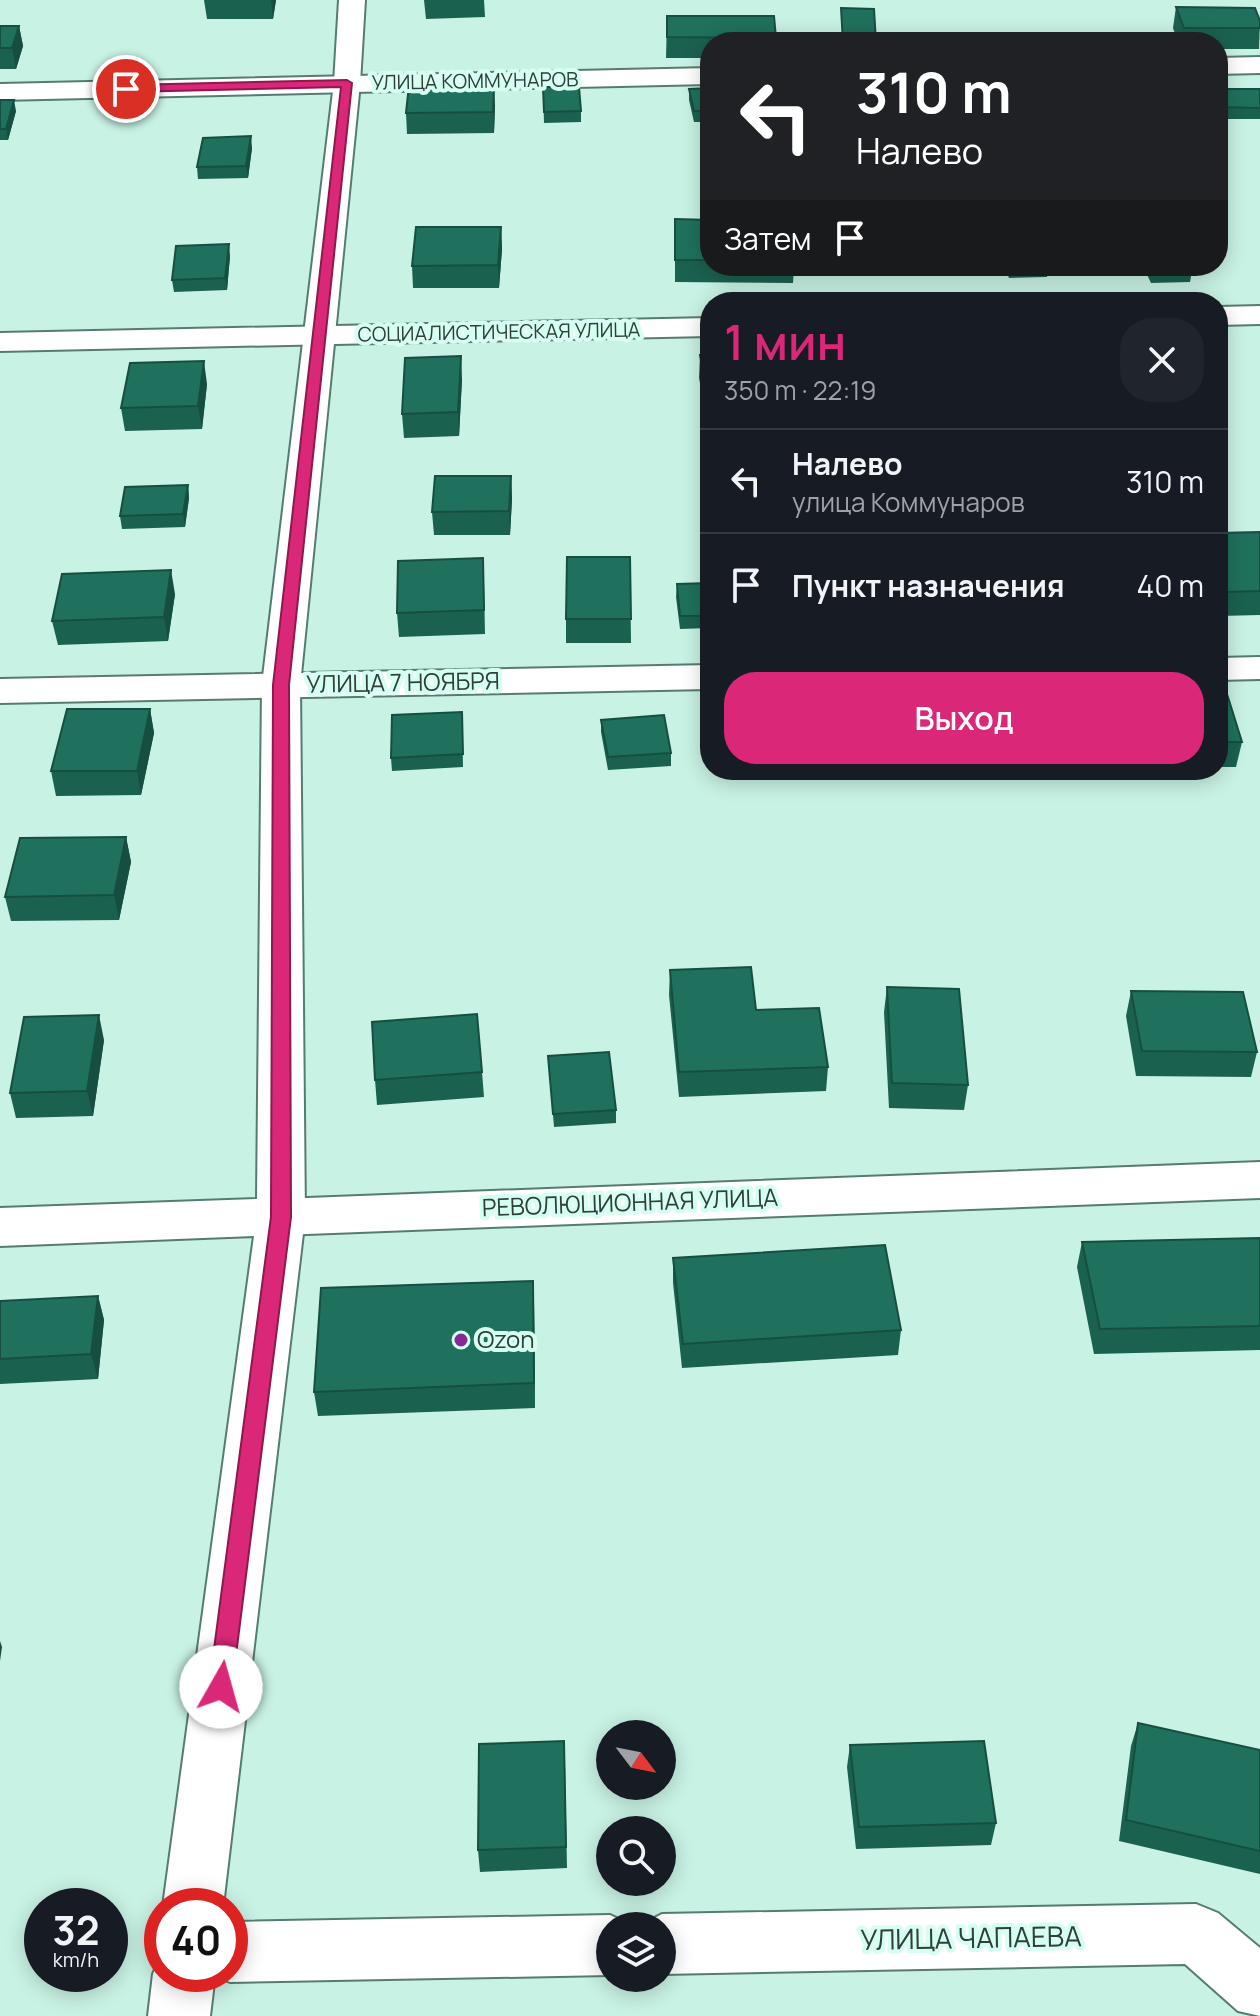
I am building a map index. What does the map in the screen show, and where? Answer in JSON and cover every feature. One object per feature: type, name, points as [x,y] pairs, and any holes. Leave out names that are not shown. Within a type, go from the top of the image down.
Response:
[{"type":"street","points":[[195,1888],[281,1217],[281,685],[347,83],[352,0]]},
{"type":"street","points":[[1228,66],[1260,65]]},
{"type":"street","name":"УЛИЦА КОММУНАРОВ","points":[[0,92],[700,76]]},
{"type":"street","points":[[1228,316],[1260,315]]},
{"type":"street","name":"СОЦИАЛИСТИЧЕСКАЯ УЛИЦА","points":[[0,342],[700,327]]},
{"type":"street","points":[[1228,669],[1260,668]]},
{"type":"street","name":"УЛИЦА 7 НОЯБРЯ","points":[[0,691],[700,677]]},
{"type":"street","name":"РЕВОЛЮЦИОННАЯ УЛИЦА","points":[[0,1227],[1260,1180]]},
{"type":"street","name":"УЛИЦА ЧАПАЕВА","points":[[676,1944],[1196,1934],[1260,1989]]},
{"type":"street","points":[[248,1952],[596,1945]]},
{"type":"street","points":[[179,2016],[182,1992]]},
{"type":"building","points":[[1176,7],[1255,8],[1260,28],[1184,28]]},
{"type":"building","points":[[841,8],[874,9],[875,32],[842,32]]},
{"type":"building","points":[[667,16],[774,16],[775,32],[700,32],[700,37],[667,37]]},
{"type":"building","points":[[0,26],[19,26],[12,48],[0,48]]},
{"type":"building","points":[[494,84],[493,112],[406,113],[409,85]]},
{"type":"building","points":[[543,87],[579,87],[581,111],[544,112]]},
{"type":"building","points":[[700,88],[700,111],[694,111],[689,89]]},
{"type":"building","points":[[1228,89],[1260,89],[1260,108],[1228,107]]},
{"type":"building","points":[[0,100],[14,100],[6,129],[0,129]]},
{"type":"building","points":[[251,136],[246,166],[197,167],[203,138]]},
{"type":"building","points":[[675,219],[700,220],[700,260],[675,260]]},
{"type":"building","points":[[416,227],[501,227],[498,265],[412,266]]},
{"type":"building","points":[[229,244],[225,278],[172,280],[176,246]]},
{"type":"building","points":[[461,356],[458,412],[402,414],[405,358]]},
{"type":"building","points":[[204,361],[198,406],[121,408],[130,363]]},
{"type":"building","points":[[435,476],[511,476],[509,511],[432,512]]},
{"type":"building","points":[[188,485],[183,514],[120,516],[125,487]]},
{"type":"building","points":[[1260,532],[1260,591],[1228,592],[1228,533]]},
{"type":"building","points":[[567,557],[630,557],[631,619],[566,619]]},
{"type":"building","points":[[483,558],[484,610],[397,613],[398,561]]},
{"type":"building","points":[[171,570],[164,617],[52,621],[62,574]]},
{"type":"building","points":[[700,583],[700,616],[680,616],[677,584]]},
{"type":"building","points":[[1228,697],[1242,742],[1228,742]]},
{"type":"building","points":[[67,709],[150,709],[137,771],[51,771]]},
{"type":"building","points":[[462,712],[463,754],[391,758],[392,715]]},
{"type":"building","points":[[664,715],[671,753],[608,757],[601,720]]},
{"type":"building","points":[[126,837],[114,895],[5,897],[20,838]]},
{"type":"building","points":[[751,967],[756,1010],[819,1008],[828,1067],[679,1072],[670,970]]},
{"type":"building","points":[[887,987],[959,989],[968,1085],[892,1083]]},
{"type":"building","points":[[1131,991],[1243,992],[1257,1052],[1142,1051]]},
{"type":"building","points":[[477,1014],[482,1072],[375,1080],[372,1022]]},
{"type":"building","points":[[99,1015],[87,1091],[10,1093],[24,1017]]},
{"type":"building","points":[[609,1052],[616,1110],[553,1114],[548,1056]]},
{"type":"building","points":[[1260,1238],[1260,1326],[1100,1329],[1082,1242]]},
{"type":"building","points":[[885,1245],[901,1330],[683,1344],[673,1258]]},
{"type":"building","points":[[533,1281],[534,1383],[314,1392],[321,1288]]},
{"type":"building","points":[[98,1296],[91,1354],[0,1359],[0,1301]]},
{"type":"building","points":[[1138,1723],[1260,1750],[1260,1851],[1126,1820]]},
{"type":"building","points":[[564,1741],[566,1847],[478,1850],[479,1744]]},
{"type":"building","points":[[984,1741],[996,1823],[859,1827],[850,1745]]},
{"type":"place","name":"Ozon","points":[[461,1340]]},
{"type":"route","points":[[126,89],[347,83],[281,685],[281,1217],[221,1687]]}]
